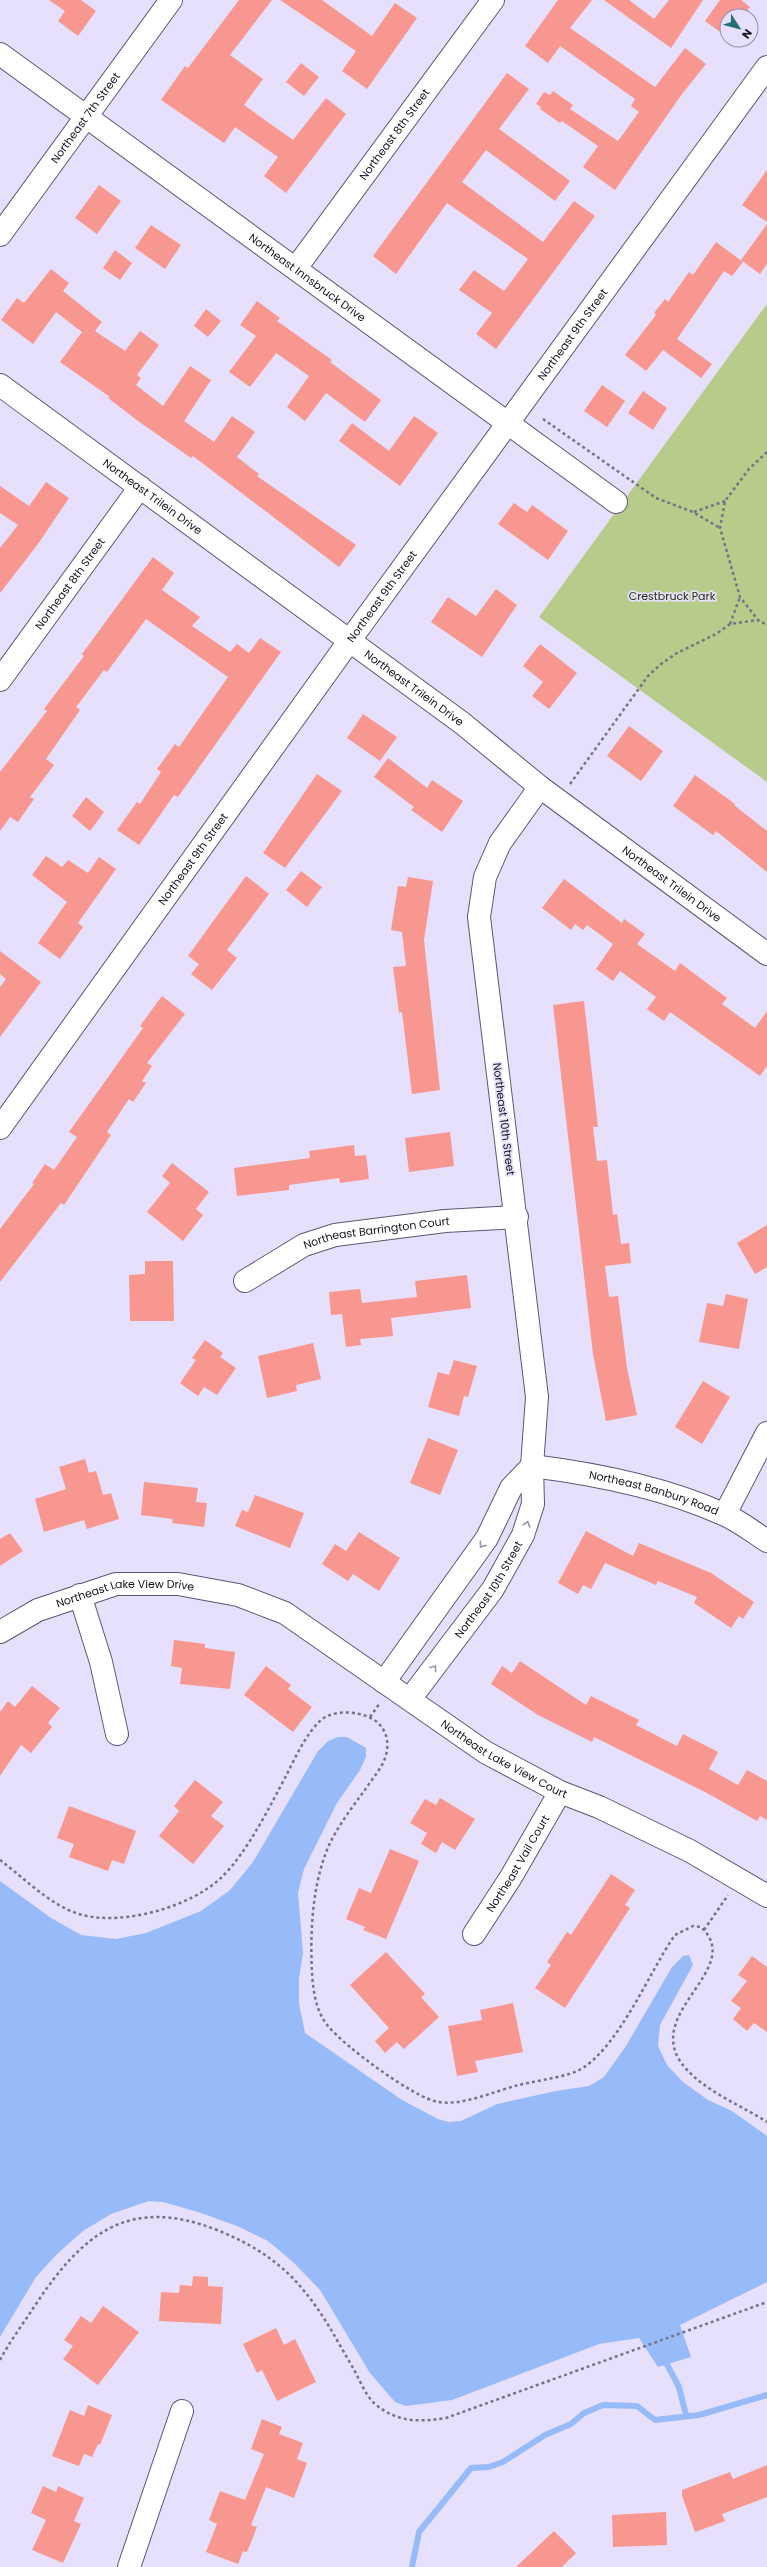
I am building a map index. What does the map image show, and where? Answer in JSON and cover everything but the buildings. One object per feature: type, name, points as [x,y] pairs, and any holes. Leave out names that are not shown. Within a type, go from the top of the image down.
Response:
[{"type":"street","name":"Northeast 7th Street","points":[[0,235],[171,0]]},
{"type":"street","name":"Northeast 8th Street","points":[[296,268],[493,0]]},
{"type":"street","name":"Northeast Innsbruck Drive","points":[[0,54],[616,502]]},
{"type":"street","name":"Northeast 9th Street","points":[[0,1128],[350,640],[767,67]]},
{"type":"street","name":"Northeast Trilein Drive","points":[[0,384],[462,723],[540,787],[767,954]]},
{"type":"street","name":"Northeast 8th Street","points":[[0,680],[140,487]]},
{"type":"street","name":"Northeast 10th Street","points":[[410,1699],[493,1588],[523,1535],[533,1504],[532,1466],[537,1397],[517,1217],[479,917],[485,877],[500,843],[540,787]]},
{"type":"street","name":"Northeast Barrington Court","points":[[246,1280],[304,1245],[335,1235],[445,1220],[517,1217]]},
{"type":"street","points":[[725,1514],[767,1433]]},
{"type":"street","name":"Northeast Banbury Road","points":[[532,1466],[582,1472],[672,1493],[725,1514],[767,1541]]},
{"type":"street","points":[[384,1682],[487,1538],[511,1488],[532,1466]]},
{"type":"street","name":"Northeast Lake View Drive","points":[[0,1632],[38,1610],[116,1584],[178,1584],[238,1595],[255,1601]]},
{"type":"street","points":[[80,1595],[101,1662],[117,1734]]},
{"type":"street","name":"Northeast Lake View Court","points":[[255,1601],[285,1613],[485,1752],[560,1792],[599,1807],[690,1851],[767,1896]]},
{"type":"street","name":"Northeast Vail Court","points":[[474,1934],[510,1877],[560,1792]]},
{"type":"street","points":[[129,2567],[182,2411]]},
{"type":"path","points":[[543,419],[656,498],[693,512],[720,528]]},
{"type":"path","points":[[767,452],[749,469],[725,501],[720,528],[740,597],[758,620],[767,625]]},
{"type":"path","points":[[693,512],[725,501]]},
{"type":"path","points":[[730,624],[740,597]]},
{"type":"path","points":[[558,800],[653,672],[677,653],[716,634],[730,624],[758,620]]},
{"type":"path","points":[[0,1860],[51,1899],[77,1914],[104,1918],[136,1916],[152,1913],[197,1893],[223,1876],[253,1834],[303,1744],[322,1720],[330,1715],[341,1713],[370,1717],[378,1722],[384,1731],[388,1740],[388,1751],[382,1766],[353,1805],[324,1856],[314,1911],[312,1972],[314,1991],[318,2010],[328,2026],[340,2038],[413,2091],[436,2102],[449,2103],[468,2099],[583,2069],[606,2046],[676,1935],[693,1926],[704,1930],[713,1941],[713,1953],[704,1976],[676,2022],[672,2034],[674,2047],[681,2061],[694,2076],[767,2122]]},
{"type":"path","points":[[704,1930],[739,1879]]},
{"type":"path","points":[[0,2360],[43,2294],[71,2257],[106,2229],[119,2223],[148,2217],[167,2217],[200,2224],[222,2232],[259,2250],[278,2263],[306,2293],[325,2321],[367,2394],[376,2404],[406,2421],[421,2422],[446,2418],[767,2302]]},
{"type":"green space","name":"Crestbruck Park","points":[[767,304],[767,782],[539,617]]},
{"type":"water","points":[[338,1737],[347,1737],[366,1748],[366,1757],[360,1770],[337,1803],[304,1869],[298,1893],[303,1953],[299,1978],[299,2003],[305,2033],[402,2100],[438,2119],[449,2122],[461,2121],[497,2104],[556,2091],[589,2086],[604,2077],[626,2046],[672,1967],[683,1956],[689,1955],[693,1965],[660,2025],[658,2046],[667,2065],[683,2082],[708,2100],[732,2111],[767,2136],[767,2282],[680,2325],[691,2357],[658,2367],[639,2338],[599,2344],[452,2400],[406,2406],[395,2402],[370,2373],[320,2290],[293,2262],[268,2241],[237,2226],[198,2212],[163,2202],[149,2201],[111,2214],[83,2231],[56,2255],[36,2277],[0,2337],[0,1881],[51,1918],[81,1935],[116,1939],[146,1933],[201,1911],[230,1890],[253,1862],[318,1751],[328,1741]]},
{"type":"waterway","points":[[663,2357],[679,2387],[686,2415]]},
{"type":"waterway","points":[[412,2567],[419,2532],[471,2468],[489,2467],[503,2462],[545,2435],[571,2424],[584,2413],[603,2405],[637,2406],[655,2420],[699,2415],[767,2395]]}]
